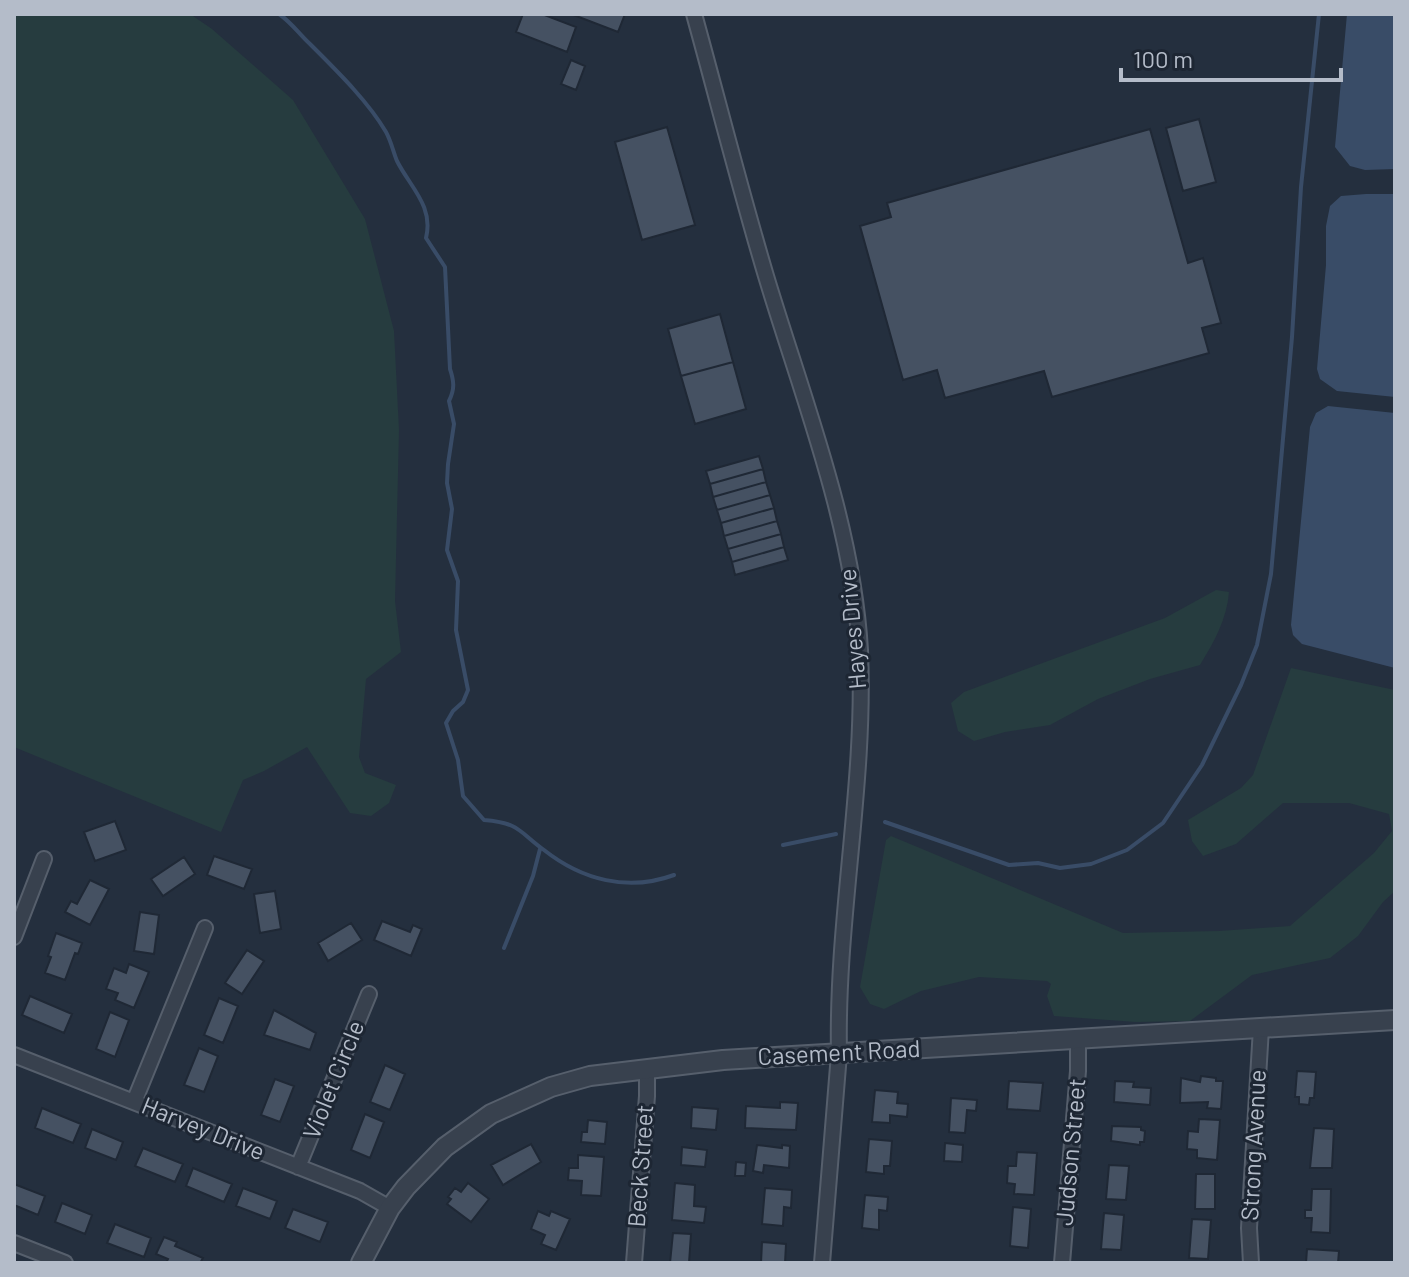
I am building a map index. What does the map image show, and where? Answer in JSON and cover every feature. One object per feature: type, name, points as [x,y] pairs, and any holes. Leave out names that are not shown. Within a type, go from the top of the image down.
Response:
[{"type":"street","name":"Hayes Drive","points":[[694,14],[766,275],[829,482],[850,579],[860,649],[858,764],[822,1263]]},
{"type":"street","points":[[14,937],[44,859]]},
{"type":"street","points":[[134,1102],[205,928]]},
{"type":"street","name":"Violet Circle","points":[[298,1167],[369,994]]},
{"type":"street","name":"Casement Road","points":[[361,1263],[390,1208],[445,1147],[491,1114],[551,1087],[590,1076],[723,1060],[1395,1020]]},
{"type":"street","name":"Strong Avenue","points":[[1251,1263],[1249,1228],[1261,1028]]},
{"type":"street","name":"Judson Street","points":[[1062,1263],[1078,1041]]},
{"type":"street","name":"Harvey Drive","points":[[14,1055],[359,1191],[390,1208]]},
{"type":"street","name":"Beck Street","points":[[634,1263],[647,1069]]},
{"type":"street","points":[[14,1243],[65,1263]]},
{"type":"green space","points":[[14,14],[190,14],[212,29],[293,100],[365,219],[394,331],[399,430],[395,601],[401,652],[366,679],[359,757],[365,773],[396,785],[389,803],[371,816],[350,813],[307,747],[243,780],[221,832],[14,747]]},
{"type":"green space","points":[[1216,590],[1229,592],[1226,612],[1200,665],[1150,679],[1098,699],[1050,725],[1005,732],[974,741],[958,731],[951,703],[964,692],[1165,618]]},
{"type":"green space","points":[[1291,668],[1395,690],[1395,891],[1358,936],[1330,958],[1252,975],[1190,1021],[1136,1022],[1054,1016],[1047,996],[1051,984],[1047,981],[979,977],[921,991],[884,1009],[870,1004],[860,987],[886,840],[891,836],[1123,933],[1290,926],[1374,853],[1392,831],[1389,814],[1349,803],[1283,803],[1236,844],[1203,856],[1192,841],[1188,820],[1241,788],[1253,775]]},
{"type":"water","points":[[1347,14],[1395,14],[1395,169],[1365,170],[1350,166],[1335,147]]},
{"type":"water","points":[[1395,194],[1395,397],[1337,391],[1320,379],[1317,369],[1330,206],[1341,196]]},
{"type":"water","points":[[1328,406],[1395,413],[1395,668],[1302,644],[1293,635],[1291,625],[1310,427],[1316,413]]},
{"type":"building","points":[[523,14],[542,14],[576,27],[567,52],[516,32]]},
{"type":"building","points":[[571,14],[625,14],[618,32]]},
{"type":"building","points":[[571,60],[585,66],[576,90],[561,84]]},
{"type":"building","points":[[1199,119],[1216,182],[1183,191],[1166,128]]},
{"type":"building","points":[[667,127],[695,225],[642,240],[615,142]]},
{"type":"building","points":[[1150,129],[1188,263],[1203,258],[1221,323],[1202,328],[1209,353],[1052,397],[1044,371],[945,398],[937,370],[903,380],[860,226],[891,217],[887,203]]},
{"type":"building","points":[[720,314],[733,362],[681,376],[668,329]]},
{"type":"building","points":[[733,362],[746,409],[695,424],[681,376]]},
{"type":"building","points":[[759,456],[763,469],[710,484],[706,471]]},
{"type":"building","points":[[763,469],[766,482],[713,497],[710,484]]},
{"type":"building","points":[[766,482],[770,495],[717,510],[713,497]]},
{"type":"building","points":[[770,495],[774,508],[721,523],[717,510]]},
{"type":"building","points":[[774,508],[777,521],[724,536],[721,523]]},
{"type":"building","points":[[777,521],[781,534],[728,549],[724,536]]},
{"type":"building","points":[[781,534],[784,547],[732,562],[728,549]]},
{"type":"building","points":[[784,547],[788,560],[735,575],[732,562]]},
{"type":"building","points":[[115,821],[126,850],[95,861],[84,832]]},
{"type":"building","points":[[214,856],[252,869],[244,889],[207,875]]},
{"type":"building","points":[[184,857],[195,874],[163,896],[151,879]]},
{"type":"building","points":[[90,880],[109,889],[90,925],[65,912],[71,901],[77,904]]},
{"type":"building","points":[[275,891],[281,929],[260,933],[254,894]]},
{"type":"building","points":[[140,912],[159,915],[154,954],[134,951]]},
{"type":"building","points":[[382,921],[410,932],[413,925],[422,929],[411,956],[374,940]]},
{"type":"building","points":[[351,923],[362,940],[328,961],[318,943]]},
{"type":"building","points":[[56,933],[82,943],[65,980],[45,973]]},
{"type":"building","points":[[247,950],[264,961],[242,994],[225,983]]},
{"type":"building","points":[[129,964],[149,972],[134,1008],[115,1000],[118,993],[106,989],[114,968],[126,973]]},
{"type":"building","points":[[30,996],[72,1014],[64,1033],[22,1015]]},
{"type":"building","points":[[219,998],[238,1006],[223,1043],[204,1035]]},
{"type":"building","points":[[274,1010],[316,1033],[310,1050],[264,1035]]},
{"type":"building","points":[[110,1012],[129,1020],[115,1057],[96,1049]]},
{"type":"building","points":[[199,1048],[218,1056],[204,1092],[184,1085]]},
{"type":"building","points":[[385,1065],[405,1074],[390,1110],[370,1102]]},
{"type":"building","points":[[1297,1071],[1316,1072],[1314,1098],[1310,1098],[1309,1105],[1299,1104],[1299,1097],[1295,1097]]},
{"type":"building","points":[[1201,1076],[1223,1081],[1221,1109],[1207,1108],[1208,1102],[1180,1103],[1181,1078],[1200,1082]]},
{"type":"building","points":[[275,1079],[294,1086],[280,1122],[261,1115]]},
{"type":"building","points":[[1009,1081],[1043,1083],[1040,1111],[1007,1109]]},
{"type":"building","points":[[1115,1081],[1134,1082],[1133,1087],[1151,1088],[1150,1105],[1114,1102]]},
{"type":"building","points":[[875,1090],[898,1092],[897,1103],[908,1104],[907,1117],[890,1115],[890,1123],[872,1122]]},
{"type":"building","points":[[951,1098],[977,1100],[976,1111],[967,1110],[965,1133],[949,1132]]},
{"type":"building","points":[[780,1102],[798,1103],[796,1130],[745,1128],[746,1106],[780,1108]]},
{"type":"building","points":[[692,1107],[718,1109],[716,1130],[691,1128]]},
{"type":"building","points":[[42,1108],[81,1124],[73,1143],[35,1128]]},
{"type":"building","points":[[365,1114],[384,1122],[370,1158],[351,1150]]},
{"type":"building","points":[[1199,1119],[1220,1120],[1217,1160],[1197,1158],[1197,1150],[1187,1149],[1188,1131],[1198,1132]]},
{"type":"building","points":[[588,1120],[607,1122],[605,1144],[581,1142],[582,1132],[587,1132]]},
{"type":"building","points":[[1112,1126],[1141,1127],[1145,1131],[1144,1142],[1140,1145],[1111,1141]]},
{"type":"building","points":[[1314,1128],[1334,1129],[1332,1168],[1310,1168]]},
{"type":"building","points":[[92,1129],[123,1142],[116,1160],[85,1148]]},
{"type":"building","points":[[869,1139],[892,1141],[890,1166],[884,1166],[884,1174],[866,1172]]},
{"type":"building","points":[[945,1143],[963,1145],[962,1162],[944,1161]]},
{"type":"building","points":[[531,1144],[541,1162],[503,1185],[491,1165]]},
{"type":"building","points":[[757,1145],[790,1146],[789,1168],[764,1165],[763,1173],[753,1171]]},
{"type":"building","points":[[682,1147],[707,1150],[705,1167],[681,1165]]},
{"type":"building","points":[[143,1148],[183,1164],[175,1182],[135,1166]]},
{"type":"building","points":[[1017,1152],[1037,1153],[1034,1195],[1014,1194],[1015,1184],[1007,1183],[1008,1166],[1016,1166]]},
{"type":"building","points":[[578,1155],[604,1157],[601,1196],[581,1195],[582,1181],[568,1180],[569,1168],[578,1168]]},
{"type":"building","points":[[736,1162],[746,1163],[745,1176],[735,1176]]},
{"type":"building","points":[[1109,1165],[1129,1166],[1126,1200],[1106,1199]]},
{"type":"building","points":[[193,1168],[232,1184],[224,1202],[186,1186]]},
{"type":"building","points":[[1196,1174],[1215,1174],[1215,1209],[1195,1209]]},
{"type":"building","points":[[468,1183],[489,1199],[471,1222],[447,1204],[455,1188],[461,1192]]},
{"type":"building","points":[[675,1183],[695,1185],[694,1206],[706,1207],[704,1223],[672,1220]]},
{"type":"building","points":[[14,1184],[45,1196],[38,1215],[14,1205]]},
{"type":"building","points":[[243,1188],[277,1201],[270,1219],[236,1206]]},
{"type":"building","points":[[765,1188],[792,1190],[791,1208],[784,1207],[783,1226],[762,1224]]},
{"type":"building","points":[[1312,1189],[1331,1189],[1330,1233],[1311,1232],[1312,1218],[1305,1218],[1305,1210],[1311,1210]]},
{"type":"building","points":[[865,1195],[888,1197],[887,1211],[879,1210],[879,1230],[862,1228]]},
{"type":"building","points":[[62,1203],[92,1215],[85,1234],[55,1222]]},
{"type":"building","points":[[1013,1207],[1031,1209],[1028,1248],[1010,1246]]},
{"type":"building","points":[[293,1209],[328,1222],[320,1242],[285,1228]]},
{"type":"building","points":[[538,1211],[549,1216],[551,1211],[570,1219],[556,1250],[541,1244],[545,1235],[531,1229]]},
{"type":"building","points":[[1104,1213],[1124,1215],[1121,1250],[1101,1249]]},
{"type":"building","points":[[1192,1219],[1211,1220],[1208,1259],[1189,1258]]},
{"type":"building","points":[[115,1224],[151,1238],[144,1257],[107,1243]]},
{"type":"building","points":[[673,1233],[691,1234],[689,1263],[670,1263]]},
{"type":"building","points":[[164,1237],[177,1242],[175,1246],[203,1258],[200,1263],[166,1263],[168,1259],[156,1254]]},
{"type":"building","points":[[762,1242],[786,1244],[785,1263],[761,1263]]},
{"type":"building","points":[[1307,1249],[1339,1251],[1338,1263],[1306,1263]]},
{"type":"waterway","points":[[279,14],[361,97],[379,120],[397,161],[424,206],[428,227],[426,238],[445,267],[453,385],[449,401],[454,424],[448,464],[447,483],[452,509],[447,550],[458,581],[456,630],[468,690],[463,702],[446,723],[458,760],[463,796],[484,820],[512,826],[559,860],[590,876],[640,882],[674,875]]},
{"type":"waterway","points":[[885,822],[1009,865],[1038,863],[1060,868],[1091,864],[1127,850],[1163,823],[1202,765],[1257,645],[1271,574],[1292,337],[1301,187],[1319,14]]},
{"type":"waterway","points":[[783,845],[836,834]]},
{"type":"waterway","points":[[504,948],[533,876],[540,849]]}]
